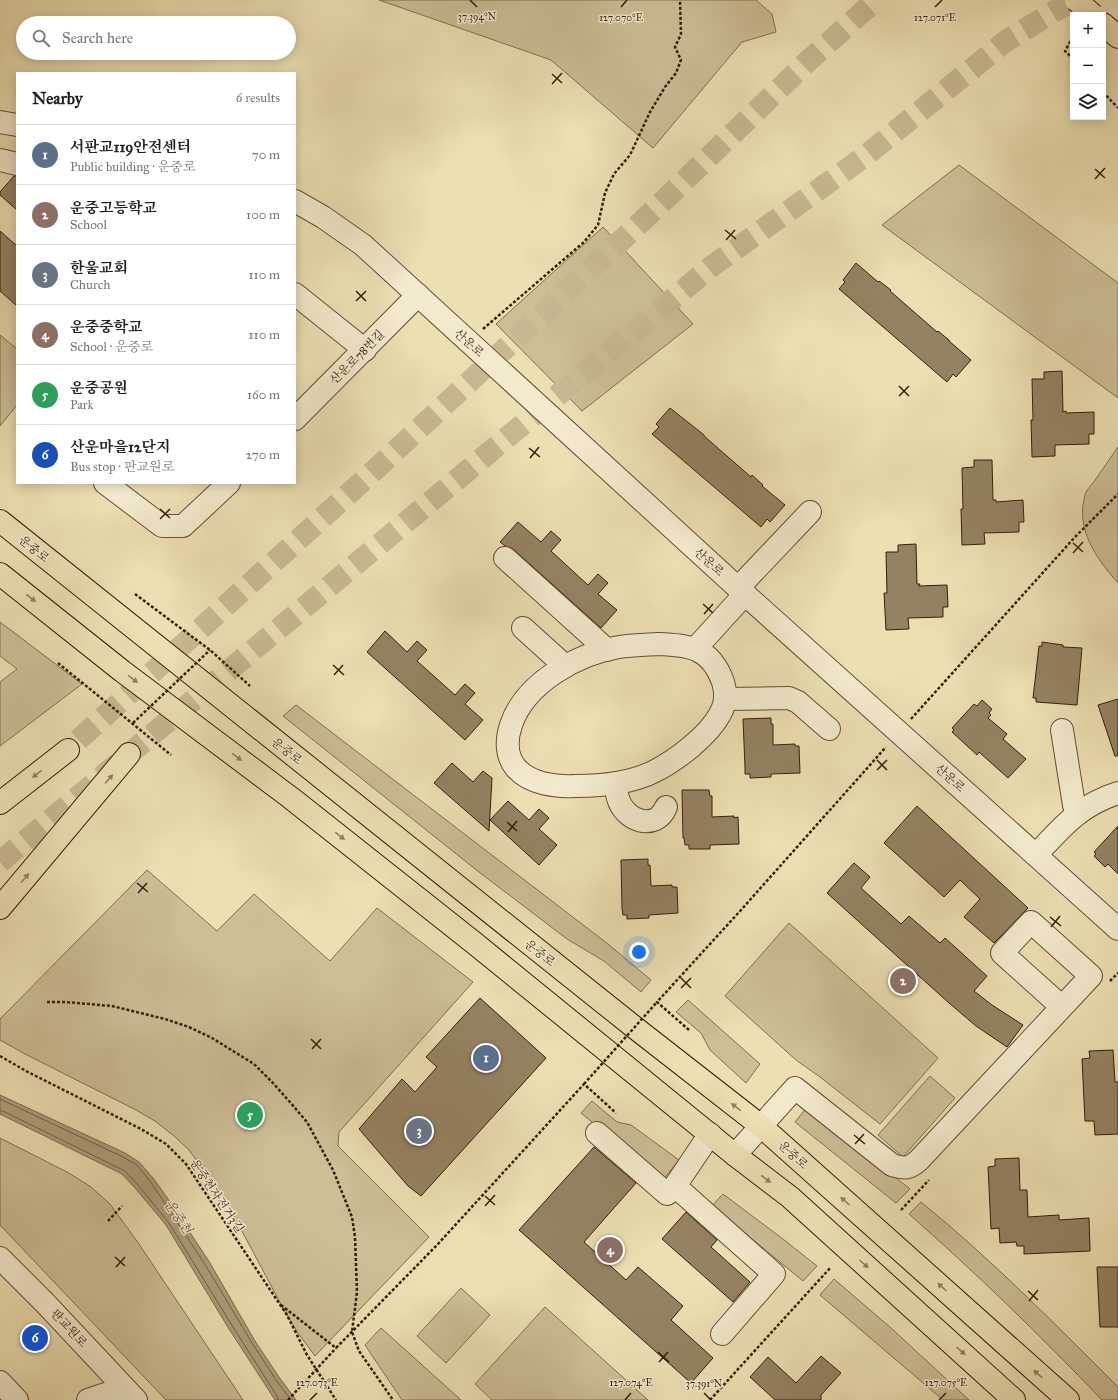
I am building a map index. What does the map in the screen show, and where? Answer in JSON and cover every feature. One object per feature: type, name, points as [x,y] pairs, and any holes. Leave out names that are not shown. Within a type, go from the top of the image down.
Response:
[{"type":"main road","points":[[1076,0],[1090,12]]},
{"type":"main road","points":[[1106,27],[1118,37]]},
{"type":"main road","name":"운중로","points":[[0,521],[628,1022],[761,1126],[1068,1400]]},
{"type":"main road","points":[[0,574],[122,671],[297,803],[473,942],[735,1155],[790,1197],[1014,1400]]},
{"type":"main road","points":[[0,803],[68,750]]},
{"type":"main road","points":[[0,908],[129,754]]},
{"type":"street","points":[[0,122],[16,125]]},
{"type":"street","points":[[0,160],[16,164]]},
{"type":"street","name":"산운로","points":[[296,202],[323,217],[357,241],[741,591],[1118,929]]},
{"type":"street","points":[[296,295],[365,350]]},
{"type":"street","name":"산운로78번길","points":[[296,418],[418,295]]},
{"type":"street","points":[[107,484],[162,526],[183,526],[228,484]]},
{"type":"street","points":[[695,649],[741,591],[810,512]]},
{"type":"street","points":[[505,558],[607,650]]},
{"type":"street","points":[[523,628],[565,666]]},
{"type":"street","points":[[674,644],[695,649],[706,654],[720,673],[724,687],[725,699],[721,713],[711,727],[682,754],[654,772],[617,783],[563,787],[544,784],[529,778],[517,768],[509,756],[507,744],[509,731],[520,706],[539,685],[565,666],[607,650],[634,645],[674,644]]},
{"type":"street","points":[[725,699],[789,698],[798,702],[828,729]]},
{"type":"street","points":[[1062,730],[1074,805],[1077,813]]},
{"type":"street","points":[[617,783],[618,798],[623,809],[633,819],[643,822],[654,820],[663,814],[666,807]]},
{"type":"street","points":[[1036,856],[1077,813],[1093,803],[1118,793]]},
{"type":"street","points":[[735,1155],[795,1088],[892,1165],[902,1168],[911,1167],[925,1154],[1062,1006]]},
{"type":"street","points":[[597,1133],[667,1194],[675,1186],[710,1134]]},
{"type":"street","points":[[675,1186],[774,1274],[722,1334]]},
{"type":"street","name":"판교원로","points":[[0,1258],[46,1304],[130,1394]]},
{"type":"street","points":[[0,1382],[17,1400]]},
{"type":"street","points":[[88,1400],[130,1394]]},
{"type":"path","points":[[468,342],[584,242],[598,225],[605,193],[614,174],[630,155],[650,112],[665,87],[676,73],[682,60],[675,47],[681,34],[680,0]]},
{"type":"path","points":[[1070,42],[1065,51],[1070,56]]},
{"type":"path","points":[[1106,95],[1118,108]]},
{"type":"path","points":[[288,1400],[336,1348],[438,1244],[741,910],[1075,537],[1118,494]]},
{"type":"path","points":[[135,594],[210,650],[250,686]]},
{"type":"path","points":[[133,723],[210,650]]},
{"type":"path","points":[[58,663],[171,755]]},
{"type":"path","points":[[48,1002],[112,1006],[165,1019],[190,1027],[212,1038],[254,1064],[307,1122],[333,1170],[352,1217],[355,1237],[357,1292],[352,1332],[359,1351],[393,1400]]},
{"type":"path","points":[[657,1002],[689,1030]]},
{"type":"path","name":"운중천자전거3길","points":[[0,1056],[26,1072],[141,1129],[166,1144],[186,1164],[287,1315],[307,1356],[336,1400]]},
{"type":"path","points":[[584,1084],[616,1113]]},
{"type":"path","points":[[108,1221],[122,1206]]},
{"type":"path","points":[[710,1400],[831,1267]]},
{"type":"path","points":[[280,1304],[336,1348]]},
{"type":"shaded area","points":[[379,0],[756,0],[772,14],[776,32],[742,42],[653,148],[551,60]]},
{"type":"shaded area","points":[[959,165],[1118,283],[1118,398],[882,225]]},
{"type":"shaded area","points":[[603,227],[693,324],[582,411],[496,324]]},
{"type":"shaded area","points":[[0,335],[16,348],[16,406],[0,426]]},
{"type":"shaded area","points":[[1118,447],[1118,583],[1096,554],[1090,543],[1083,520],[1083,508],[1087,490]]},
{"type":"shaded area","points":[[0,622],[82,684],[0,746],[0,682],[17,669],[0,656]]},
{"type":"shaded area","points":[[296,705],[608,944],[651,980],[641,992],[604,961],[567,939],[479,872],[283,716]]},
{"type":"shaded area","points":[[147,870],[217,931],[254,894],[330,961],[377,908],[473,982],[339,1132],[338,1146],[429,1237],[315,1356],[298,1333],[284,1310],[227,1203],[189,1150],[155,1121],[0,1040],[0,1019]]},
{"type":"shaded area","points":[[789,923],[938,1058],[880,1124],[796,1060],[725,996]]},
{"type":"shaded area","points":[[688,1000],[760,1064],[746,1083],[710,1050],[701,1033],[676,1012]]},
{"type":"shaded area","points":[[930,1076],[955,1098],[903,1157],[878,1135]]},
{"type":"shaded area","points":[[592,1101],[617,1122],[631,1125],[679,1160],[663,1180],[581,1113]]},
{"type":"shaded area","points":[[807,1107],[910,1189],[896,1203],[795,1122]]},
{"type":"shaded area","points":[[0,1138],[69,1173],[91,1187],[110,1204],[139,1244],[243,1400],[166,1400],[0,1225]]},
{"type":"shaded area","points":[[723,1194],[817,1266],[803,1281],[712,1206]]},
{"type":"shaded area","points":[[921,1202],[972,1246],[1046,1315],[1118,1387],[1118,1400],[1102,1400],[1007,1305],[909,1214]]},
{"type":"shaded area","points":[[834,1279],[891,1328],[969,1400],[943,1400],[820,1295]]},
{"type":"shaded area","points":[[461,1288],[490,1315],[446,1363],[417,1336]]},
{"type":"shaded area","points":[[545,1307],[648,1400],[492,1400],[475,1384]]},
{"type":"shaded area","points":[[381,1328],[461,1400],[402,1400],[365,1345]]},
{"type":"water","name":"운중천","points":[[0,1095],[125,1153],[139,1162],[166,1196],[210,1263],[255,1341],[296,1400],[275,1400],[229,1329],[166,1225],[122,1174],[0,1114]]},
{"type":"building","points":[[14,176],[16,176],[16,209],[0,195],[0,192]]},
{"type":"building","points":[[0,231],[16,245],[16,305],[0,291]]},
{"type":"building","points":[[856,263],[878,282],[879,281],[891,290],[890,291],[971,360],[956,377],[953,374],[947,382],[839,289],[845,282],[843,280]]},
{"type":"building","points":[[1062,371],[1063,412],[1094,412],[1094,434],[1089,434],[1089,444],[1055,445],[1055,456],[1032,457],[1032,379],[1044,379],[1044,372]]},
{"type":"building","points":[[670,408],[704,435],[751,477],[752,475],[763,485],[762,486],[785,505],[770,522],[767,519],[761,527],[652,434],[659,427],[656,424]]},
{"type":"building","points":[[974,460],[992,460],[993,500],[996,500],[996,502],[1023,500],[1024,522],[1019,522],[1019,532],[984,533],[985,544],[962,545],[962,468],[974,467]]},
{"type":"building","points":[[518,522],[541,542],[551,531],[561,540],[551,551],[588,585],[598,574],[608,583],[598,594],[617,610],[601,628],[513,549],[500,542]]},
{"type":"building","points":[[916,544],[917,584],[920,584],[919,586],[947,585],[948,607],[943,607],[943,617],[908,618],[909,629],[886,630],[884,593],[887,593],[886,552],[898,552],[898,545]]},
{"type":"building","points":[[385,631],[407,652],[417,641],[427,650],[417,661],[455,695],[465,684],[475,693],[465,704],[483,720],[465,740],[367,652]]},
{"type":"building","points":[[1042,642],[1063,645],[1063,647],[1082,648],[1077,705],[1036,702],[1036,698],[1033,698],[1039,646],[1042,646]]},
{"type":"building","points":[[1118,699],[1118,756],[1115,756],[1098,705]]},
{"type":"building","points":[[982,700],[992,709],[989,713],[991,715],[988,718],[1007,734],[1003,739],[1026,759],[1008,778],[979,752],[977,755],[952,732],[954,730],[952,728],[974,704],[977,706]]},
{"type":"building","points":[[771,718],[771,724],[773,724],[773,745],[795,744],[795,746],[799,746],[800,773],[771,774],[771,777],[750,778],[750,774],[745,774],[743,719]]},
{"type":"building","points":[[452,763],[473,782],[483,771],[492,778],[489,831],[434,783]]},
{"type":"building","points":[[682,790],[709,790],[710,796],[712,796],[712,817],[738,817],[739,844],[710,845],[710,849],[689,849],[689,845],[685,845],[683,838]]},
{"type":"building","points":[[508,801],[529,820],[539,809],[549,818],[539,829],[557,845],[539,865],[490,820]]},
{"type":"building","points":[[917,806],[1028,908],[994,943],[964,917],[980,899],[960,880],[944,897],[884,843]]},
{"type":"building","points":[[1118,826],[1118,874],[1108,864],[1105,867],[1094,856],[1096,854],[1094,852]]},
{"type":"building","points":[[648,859],[648,865],[650,865],[651,886],[672,885],[672,887],[677,887],[678,913],[649,915],[649,918],[627,919],[627,915],[623,915],[622,908],[621,860]]},
{"type":"building","points":[[854,863],[870,877],[861,888],[901,924],[909,916],[940,943],[945,938],[987,976],[974,991],[992,1005],[1023,1025],[1007,1047],[976,1026],[949,1003],[827,893]]},
{"type":"building","points":[[480,998],[546,1058],[421,1196],[408,1186],[359,1129],[402,1079],[415,1092],[437,1067],[426,1057]]},
{"type":"building","points":[[1113,1050],[1115,1082],[1118,1082],[1118,1134],[1095,1135],[1094,1121],[1085,1121],[1082,1059],[1090,1058],[1089,1051]]},
{"type":"building","points":[[594,1147],[636,1183],[584,1242],[626,1280],[638,1267],[683,1306],[671,1320],[713,1358],[691,1383],[519,1230]]},
{"type":"building","points":[[1019,1158],[1020,1190],[1027,1190],[1028,1217],[1059,1215],[1059,1220],[1089,1218],[1090,1251],[1024,1254],[1024,1246],[1017,1246],[1016,1242],[1000,1243],[999,1228],[991,1229],[988,1167],[995,1166],[995,1159]]},
{"type":"building","points":[[686,1212],[717,1240],[711,1247],[750,1282],[733,1302],[662,1239]]},
{"type":"building","points":[[1097,1267],[1118,1267],[1118,1327],[1100,1327]]},
{"type":"building","points":[[821,1356],[841,1373],[821,1395],[821,1400],[775,1400],[750,1377],[768,1357],[796,1383]]},
{"type":"tunnel","points":[[54,762],[365,479],[655,209],[807,62],[876,0]]},
{"type":"tunnel","points":[[0,862],[712,266],[864,157],[1006,41],[1073,0]]},
{"type":"place","name":"운중고등학교","points":[[903,981]]},
{"type":"place","name":"서판교119안전센터","points":[[486,1058]]},
{"type":"place","name":"운중공원","points":[[250,1115]]},
{"type":"place","name":"한울교회","points":[[419,1131]]},
{"type":"place","name":"운중중학교","points":[[610,1250]]},
{"type":"place","name":"산운마을12단지","points":[[35,1338]]}]
